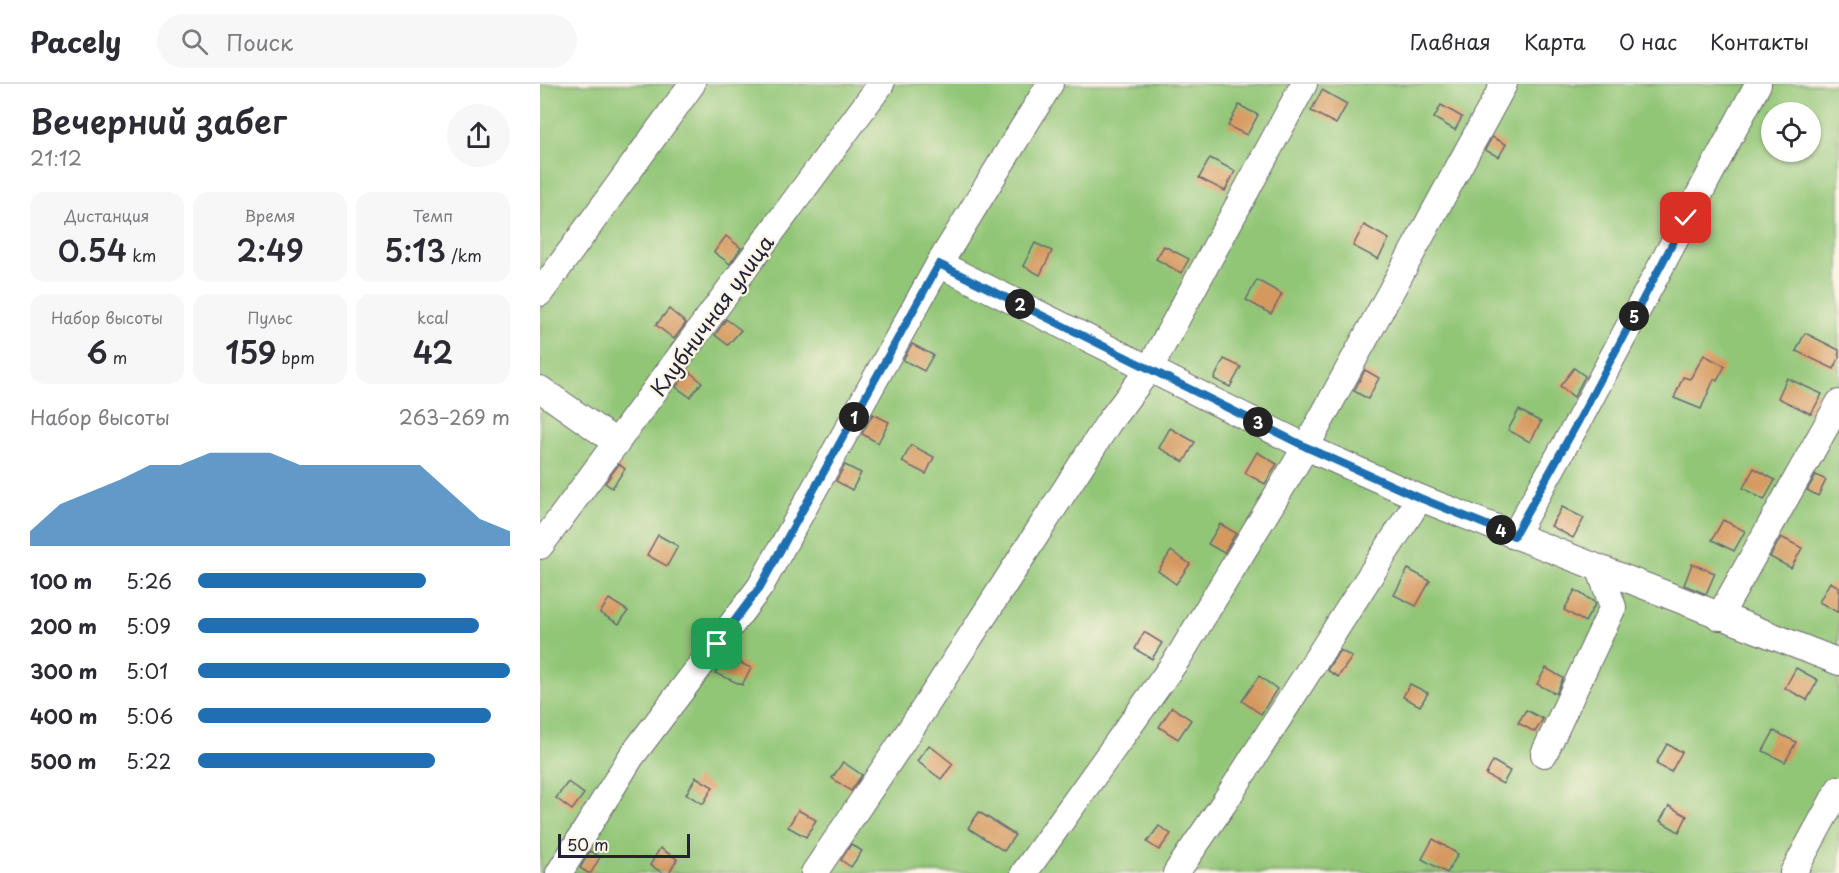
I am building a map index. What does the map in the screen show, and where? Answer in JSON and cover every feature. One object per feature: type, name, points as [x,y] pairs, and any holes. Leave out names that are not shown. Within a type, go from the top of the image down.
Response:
[{"type":"lane","points":[[540,294],[692,84]]},
{"type":"lane","name":"Клубничная улица","points":[[540,546],[881,84]]},
{"type":"lane","points":[[559,873],[631,758],[760,587],[939,264],[1050,84]]},
{"type":"lane","points":[[814,873],[914,724],[1109,422],[1150,368],[1304,84]]},
{"type":"lane","points":[[1024,873],[1178,658],[1306,447],[1504,84]]},
{"type":"lane","points":[[1514,536],[1579,420],[1758,84]]},
{"type":"lane","points":[[939,264],[1306,447],[1420,498],[1839,662]]},
{"type":"lane","points":[[540,389],[617,443]]},
{"type":"lane","points":[[1719,616],[1839,403]]},
{"type":"lane","points":[[1176,873],[1224,803],[1420,498]]},
{"type":"lane","points":[[1544,754],[1613,608],[1600,570]]},
{"type":"lane","points":[[1793,873],[1839,789]]},
{"type":"green space","points":[[540,84],[1839,84],[1839,873],[540,873]]},
{"type":"building","points":[[1322,90],[1347,104],[1336,124],[1311,111]]},
{"type":"building","points":[[1239,105],[1258,115],[1247,135],[1228,126]]},
{"type":"building","points":[[1441,105],[1462,117],[1455,130],[1434,118]]},
{"type":"building","points":[[1492,137],[1506,144],[1499,157],[1485,150]]},
{"type":"building","points":[[1210,158],[1235,171],[1225,191],[1199,178]]},
{"type":"building","points":[[1364,225],[1389,239],[1378,259],[1353,246]]},
{"type":"building","points":[[726,236],[741,248],[730,264],[714,252]]},
{"type":"building","points":[[1035,243],[1052,251],[1040,275],[1023,266]]},
{"type":"building","points":[[1164,246],[1189,259],[1181,273],[1156,259]]},
{"type":"building","points":[[1257,280],[1282,294],[1271,314],[1246,300]]},
{"type":"building","points":[[669,309],[686,323],[674,339],[656,325]]},
{"type":"building","points":[[726,319],[741,330],[728,345],[715,335]]},
{"type":"building","points":[[1805,333],[1839,350],[1839,358],[1834,369],[1796,351]]},
{"type":"building","points":[[912,344],[933,355],[924,371],[903,360]]},
{"type":"building","points":[[1704,355],[1725,366],[1717,381],[1714,379],[1701,409],[1674,398],[1683,377],[1690,379]]},
{"type":"building","points":[[1224,359],[1241,367],[1230,387],[1214,379]]},
{"type":"building","points":[[1574,368],[1585,376],[1574,397],[1560,386]]},
{"type":"building","points":[[1365,370],[1379,378],[1368,399],[1354,391]]},
{"type":"building","points":[[688,371],[702,382],[690,397],[676,387]]},
{"type":"building","points":[[1787,378],[1822,394],[1811,414],[1778,398]]},
{"type":"building","points":[[1519,410],[1541,422],[1530,442],[1508,430]]},
{"type":"building","points":[[873,414],[889,422],[878,443],[862,434]]},
{"type":"building","points":[[1170,428],[1195,442],[1184,462],[1159,448]]},
{"type":"building","points":[[911,445],[934,457],[926,474],[902,462]]},
{"type":"building","points":[[1257,452],[1277,464],[1265,484],[1245,473]]},
{"type":"building","points":[[619,464],[625,469],[612,488],[605,483]]},
{"type":"building","points":[[845,465],[861,473],[852,490],[836,481]]},
{"type":"building","points":[[1754,468],[1775,480],[1764,500],[1743,488]]},
{"type":"building","points":[[1816,475],[1826,480],[1818,496],[1807,490]]},
{"type":"building","points":[[1562,507],[1584,518],[1573,538],[1551,526]]},
{"type":"building","points":[[1723,520],[1745,531],[1734,551],[1712,540]]},
{"type":"building","points":[[1220,524],[1236,533],[1224,553],[1208,544]]},
{"type":"building","points":[[658,535],[678,546],[667,566],[647,555]]},
{"type":"building","points":[[1781,537],[1802,548],[1791,568],[1770,557]]},
{"type":"building","points":[[1171,551],[1190,564],[1176,584],[1158,571]]},
{"type":"building","points":[[1692,564],[1715,573],[1706,594],[1684,585]]},
{"type":"building","points":[[1408,569],[1430,581],[1416,606],[1394,595]]},
{"type":"building","points":[[1830,582],[1839,587],[1839,613],[1819,602]]},
{"type":"building","points":[[1575,590],[1596,603],[1585,622],[1564,610]]},
{"type":"building","points":[[609,599],[628,611],[619,624],[600,613]]},
{"type":"building","points":[[1144,632],[1162,643],[1152,659],[1135,649]]},
{"type":"building","points":[[1340,650],[1352,657],[1338,677],[1327,670]]},
{"type":"building","points":[[726,656],[751,668],[742,685],[715,673]]},
{"type":"building","points":[[1546,668],[1563,678],[1556,694],[1537,684]]},
{"type":"building","points":[[1796,668],[1818,680],[1807,700],[1785,688]]},
{"type":"building","points":[[1259,676],[1277,689],[1261,714],[1242,701]]},
{"type":"building","points":[[1410,684],[1428,693],[1420,706],[1403,697]]},
{"type":"building","points":[[1172,707],[1191,720],[1178,739],[1159,727]]},
{"type":"building","points":[[1526,710],[1543,719],[1535,732],[1518,723]]},
{"type":"building","points":[[1774,731],[1796,742],[1785,762],[1763,751]]},
{"type":"building","points":[[1667,744],[1682,752],[1671,772],[1656,764]]},
{"type":"building","points":[[929,745],[953,764],[941,779],[917,761]]},
{"type":"building","points":[[1493,761],[1510,771],[1503,784],[1486,775]]},
{"type":"building","points":[[843,762],[862,775],[851,791],[832,778]]},
{"type":"building","points":[[696,777],[713,787],[703,804],[686,794]]},
{"type":"building","points":[[568,782],[584,794],[572,810],[556,798]]},
{"type":"building","points":[[1669,806],[1687,816],[1679,832],[1660,821]]},
{"type":"building","points":[[798,810],[816,820],[806,837],[788,827]]},
{"type":"building","points":[[979,812],[1015,835],[1004,851],[968,828]]},
{"type":"building","points":[[1159,826],[1171,834],[1159,850],[1147,842]]},
{"type":"building","points":[[1433,839],[1458,854],[1447,873],[1422,859]]},
{"type":"building","points":[[851,844],[862,851],[851,867],[841,860]]},
{"type":"building","points":[[660,848],[677,859],[669,873],[663,873],[650,865]]},
{"type":"building","points":[[590,851],[600,857],[591,873],[588,873],[580,868]]},
{"type":"route","points":[[717,644],[760,587],[939,264],[1306,447],[1420,498],[1514,536],[1579,420],[1686,218]]}]
